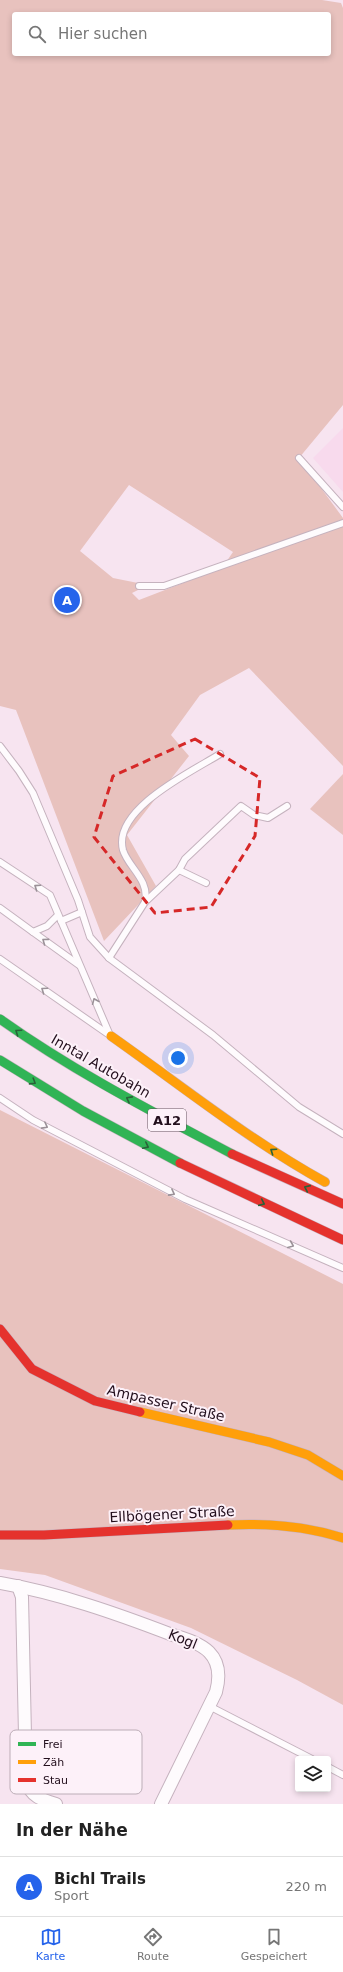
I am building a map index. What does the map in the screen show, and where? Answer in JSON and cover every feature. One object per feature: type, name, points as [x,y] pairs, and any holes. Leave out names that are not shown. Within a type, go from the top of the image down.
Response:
[{"type":"main road","name":"Inntal Autobahn","points":[[0,1020],[38,1046],[112,1090],[234,1155],[343,1204]]},
{"type":"main road","points":[[110,1036],[265,1145],[304,1171],[336,1188]]},
{"type":"main road","name":"A12","points":[[0,1060],[85,1114],[213,1181],[343,1240]]},
{"type":"main road","name":"Ampasser Straße","points":[[0,1329],[32,1369],[95,1401],[269,1442],[308,1455],[343,1476]]},
{"type":"main road","name":"Ellbögener Straße","points":[[0,1534],[44,1535],[262,1523],[322,1531],[343,1538]]},
{"type":"street","name":"Kogl","points":[[0,1582],[86,1604],[201,1646],[214,1658],[219,1674],[216,1692],[182,1758],[161,1804]]},
{"type":"street","points":[[18,1586],[22,1597],[25,1730]]},
{"type":"street","points":[[34,1794],[56,1804]]},
{"type":"lane","points":[[299,458],[343,507]]},
{"type":"lane","points":[[139,586],[164,586],[343,524]]},
{"type":"lane","points":[[0,746],[19,771],[33,794],[82,912],[90,937],[109,958],[213,1035],[299,1107],[343,1134]]},
{"type":"lane","points":[[145,902],[147,894],[138,873],[123,850],[124,828],[138,809],[156,793],[220,754]]},
{"type":"lane","points":[[109,958],[145,902],[179,870],[185,859],[241,806],[254,815],[268,818],[286,806]]},
{"type":"lane","points":[[0,862],[50,895],[110,1036]]},
{"type":"lane","points":[[179,870],[206,883]]},
{"type":"lane","points":[[0,908],[80,966]]},
{"type":"lane","points":[[61,921],[82,912]]},
{"type":"lane","points":[[33,932],[47,926],[58,914]]},
{"type":"lane","points":[[0,959],[110,1036]]},
{"type":"lane","points":[[0,1098],[33,1120],[185,1199],[343,1268]]},
{"type":"lane","points":[[210,1706],[306,1756]]},
{"type":"lane","points":[[331,1769],[343,1775]]},
{"type":"highlighted area","points":[[195,739],[260,778],[255,836],[211,907],[155,913],[94,837],[113,776]]},
{"type":"shaded area","points":[[0,0],[322,0],[341,3],[343,8],[343,405],[299,458],[343,518],[343,766],[249,668],[200,695],[171,735],[189,756],[127,835],[156,886],[104,941],[16,710],[0,706]],"holes":[[[129,485],[233,552],[222,568],[139,600],[132,593],[148,585],[113,578],[80,551]]]},
{"type":"shaded area","points":[[343,428],[343,492],[313,458]]},
{"type":"shaded area","points":[[343,774],[343,835],[310,809]]},
{"type":"shaded area","points":[[0,1110],[343,1284],[343,1705],[297,1680],[191,1628],[45,1575],[0,1569]]},
{"type":"traffic: fast","points":[[0,1019],[56,1056],[143,1107],[232,1154]]},
{"type":"traffic: fast","points":[[0,1060],[83,1111],[180,1163]]},
{"type":"traffic: slow","points":[[111,1036],[243,1131],[297,1166],[325,1182]]},
{"type":"traffic: slow","points":[[140,1412],[269,1442],[308,1455],[343,1476]]},
{"type":"traffic: slow","points":[[228,1525],[257,1524],[286,1526],[343,1538]]},
{"type":"traffic: jam","points":[[232,1154],[343,1204]]},
{"type":"traffic: jam","points":[[180,1163],[343,1240]]},
{"type":"traffic: jam","points":[[0,1329],[32,1369],[95,1401],[140,1412]]},
{"type":"traffic: jam","points":[[0,1535],[44,1535],[228,1525]]},
{"type":"place","name":"Bichl Trails","points":[[67,600]]}]
